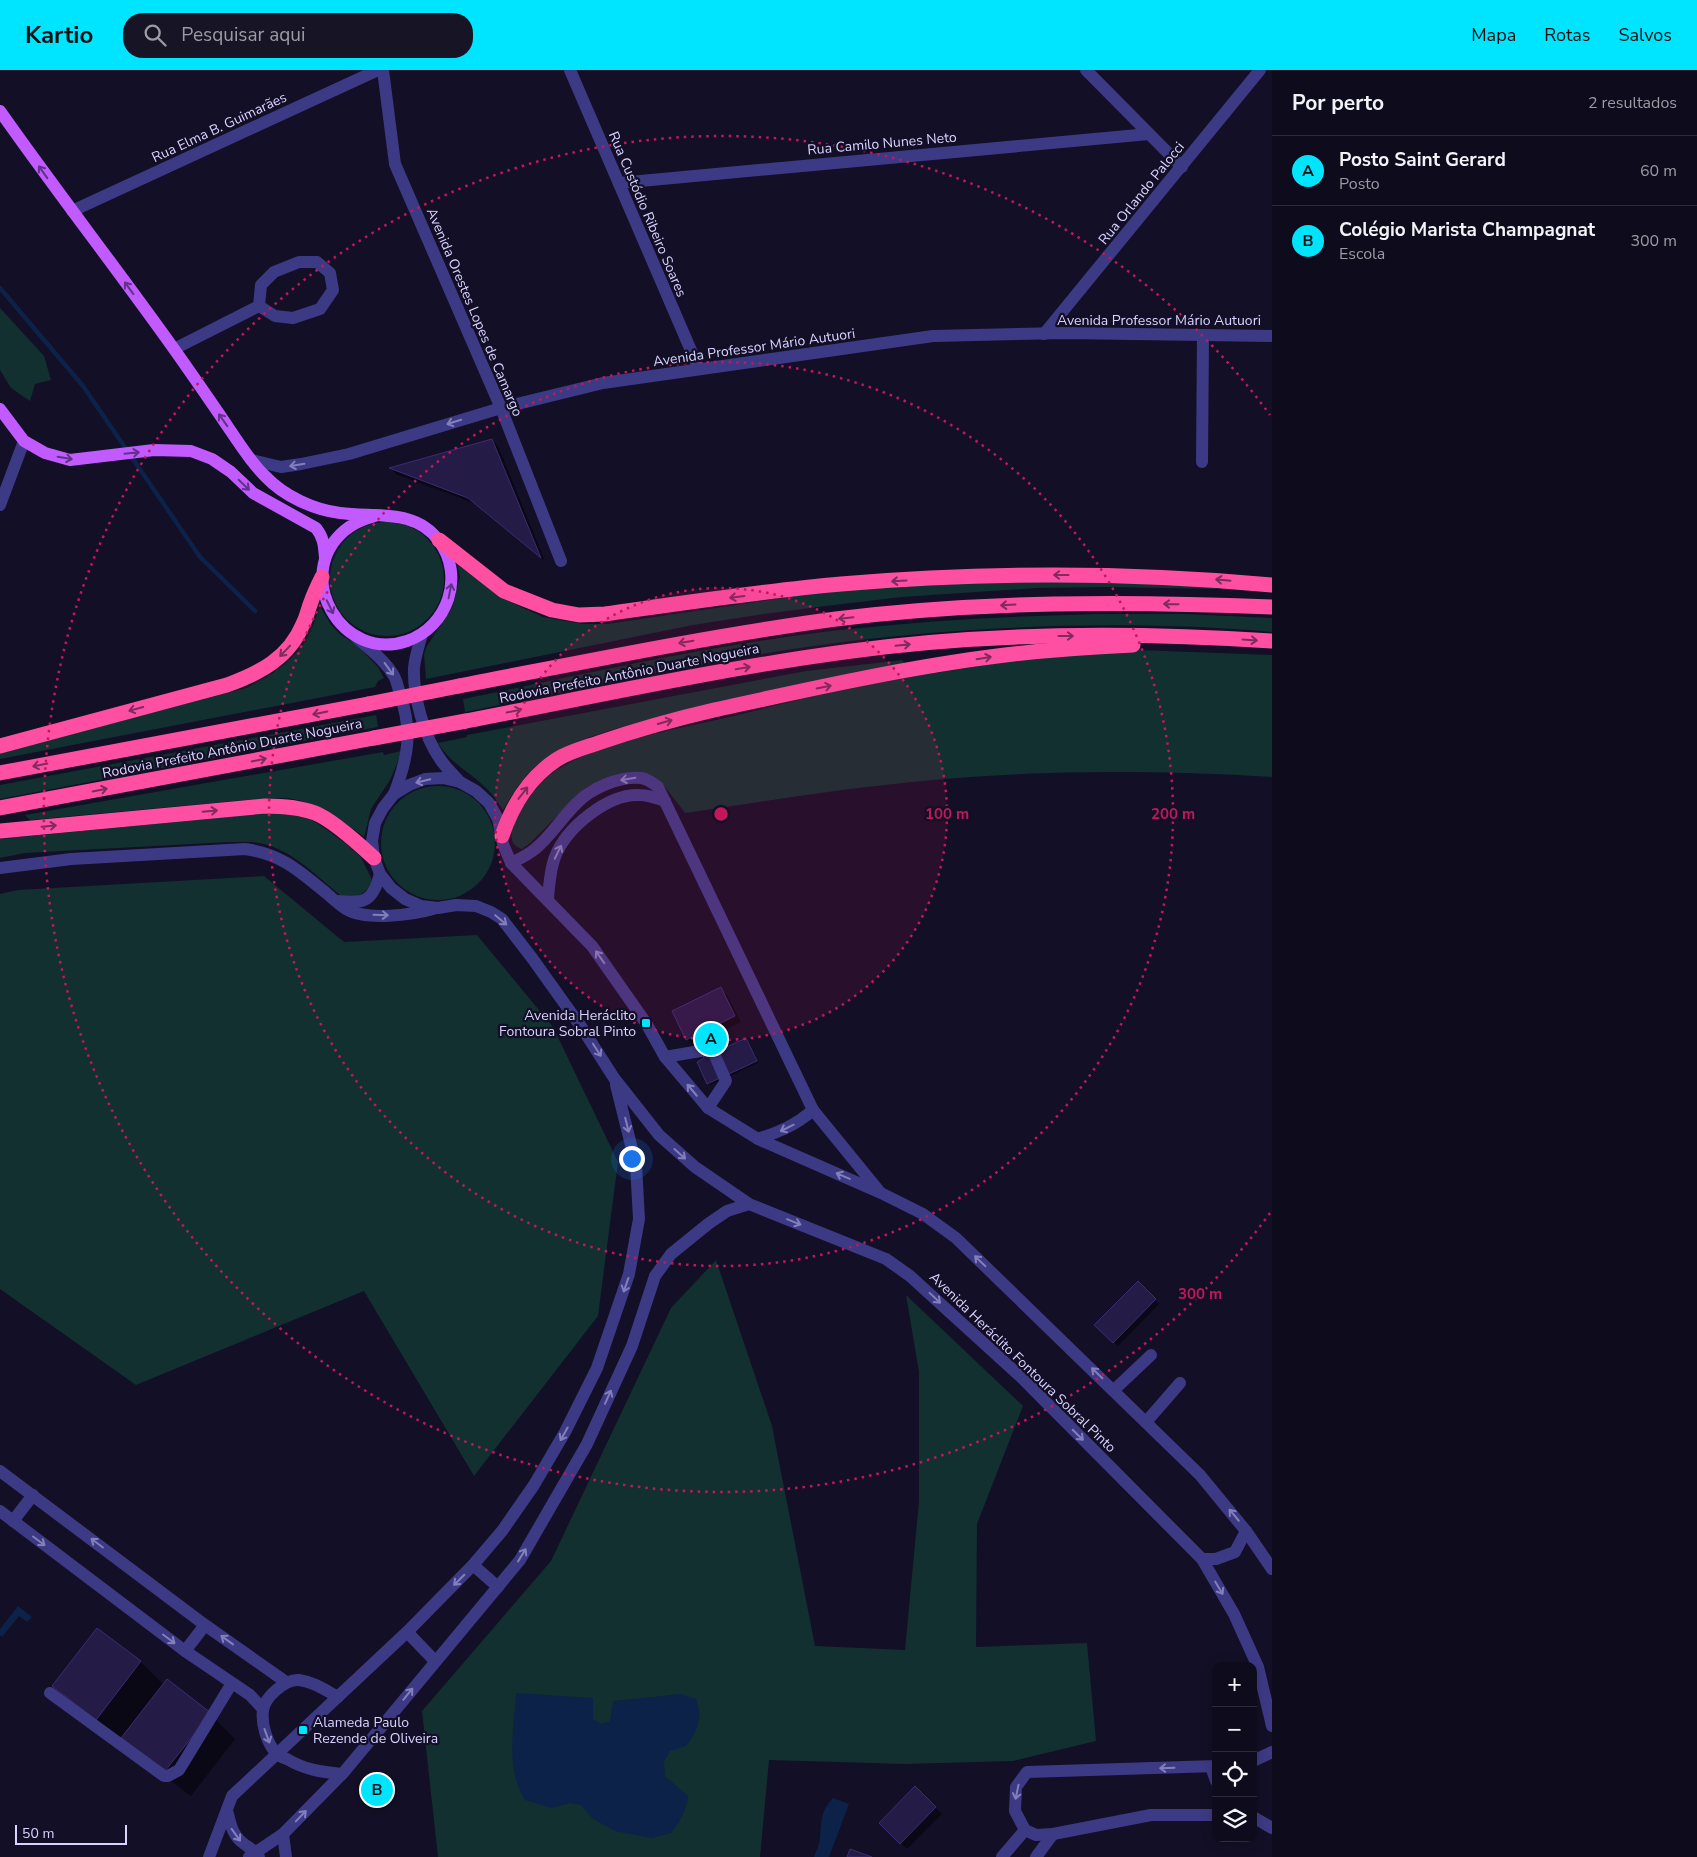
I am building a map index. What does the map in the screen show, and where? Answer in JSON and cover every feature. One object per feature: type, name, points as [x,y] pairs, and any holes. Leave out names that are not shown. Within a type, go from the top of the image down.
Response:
[{"type":"highway","points":[[439,540],[504,591],[552,610],[579,615],[605,614],[841,584],[1008,575],[1217,580],[1272,585]]},
{"type":"highway","points":[[0,746],[227,684],[253,675],[284,653],[296,640],[322,577]]},
{"type":"highway","name":"Rodovia Prefeito Antônio Duarte Nogueira","points":[[0,772],[368,704],[682,643],[865,616],[1044,604],[1103,603],[1272,607]]},
{"type":"highway","name":"Rodovia Prefeito Antônio Duarte Nogueira","points":[[0,808],[466,721],[721,671],[854,650],[948,641],[1038,636],[1110,635],[1272,641]]},
{"type":"highway","points":[[502,840],[508,816],[516,803],[540,772],[557,759],[616,737],[679,719],[787,694],[929,666],[1004,655],[1229,638]]},
{"type":"highway","points":[[0,831],[280,806],[317,814],[350,837],[374,858]]},
{"type":"main road","points":[[0,111],[174,350],[251,460],[266,478],[286,493],[310,505],[338,513],[375,516],[393,515],[410,519],[426,527],[439,540],[448,555],[452,573],[451,591],[446,608],[436,622],[422,634],[406,642],[388,644],[371,642],[354,636],[340,625],[330,611],[324,594],[322,577],[325,560],[322,535],[316,528],[253,493],[231,472],[212,459],[191,451],[154,450],[70,460],[45,453],[24,441],[0,409]]},
{"type":"main road","points":[[325,560],[332,544],[344,531],[358,521],[375,516]]},
{"type":"street","name":"Rua Elma B. Guimarães","points":[[72,211],[378,70]]},
{"type":"street","name":"Avenida Orestes Lopes de Camargo","points":[[382,70],[395,164],[501,408],[561,561]]},
{"type":"street","name":"Rua Custódio Ribeiro Soares","points":[[570,70],[699,370]]},
{"type":"street","points":[[1086,70],[1182,166]]},
{"type":"street","name":"Rua Orlando Palocci","points":[[1044,334],[1260,70]]},
{"type":"street","name":"Rua Camilo Nunes Neto","points":[[619,183],[1149,134]]},
{"type":"street","points":[[299,262],[317,262],[330,273],[333,290],[320,309],[293,318],[275,316],[259,306],[261,285],[274,272],[299,262]]},
{"type":"street","points":[[174,350],[259,306]]},
{"type":"street","name":"Avenida Professor Mário Autuori","points":[[251,460],[281,467],[349,454],[501,408],[603,383],[934,336],[1044,334],[1272,336]]},
{"type":"street","points":[[1202,462],[1203,335]]},
{"type":"street","points":[[0,505],[24,441]]},
{"type":"street","points":[[422,634],[414,666],[414,678],[420,710],[432,747],[442,762],[460,782]]},
{"type":"street","points":[[354,636],[381,659],[394,676],[405,708],[409,732],[407,752],[394,794]]},
{"type":"street","points":[[438,908],[421,906],[405,899],[391,888],[380,874],[374,858],[372,841],[375,823],[382,808],[394,794],[409,785],[426,779],[443,778],[460,782],[476,791],[489,803],[498,819],[502,840],[511,863],[592,946],[646,1023],[665,1057],[708,1108],[758,1140],[881,1193],[923,1214],[956,1238],[1200,1474],[1246,1531],[1272,1569]]},
{"type":"street","points":[[511,863],[535,850],[578,801],[594,791],[611,783],[630,778],[642,778],[658,787],[813,1110],[881,1193]]},
{"type":"street","points":[[548,899],[551,871],[555,856],[579,824],[592,812],[623,797],[651,796],[665,801]]},
{"type":"street","name":"Avenida Heráclito Fontoura Sobral Pinto","points":[[0,868],[71,859],[245,849],[263,852],[287,862],[347,910],[360,914],[416,914],[456,905],[476,906],[502,919],[582,1028],[614,1078],[659,1135],[695,1167],[749,1204],[886,1259],[910,1276],[1021,1377],[1202,1559],[1234,1614],[1258,1667],[1272,1726]]},
{"type":"street","points":[[336,901],[355,903],[364,901],[372,895],[380,874]]},
{"type":"street","points":[[665,1057],[712,1049],[726,1081],[708,1108]]},
{"type":"street","points":[[209,1857],[232,1796],[407,1632],[473,1565],[502,1531],[518,1508],[565,1432],[597,1368],[629,1274],[639,1218],[636,1165],[628,1126],[614,1078]]},
{"type":"street","points":[[758,1140],[799,1122],[813,1110]]},
{"type":"street","points":[[226,1810],[231,1829],[255,1855],[283,1834],[342,1774],[520,1560],[587,1444],[632,1346],[655,1276],[671,1254],[708,1224],[727,1211],[749,1204]]},
{"type":"street","points":[[1114,1390],[1151,1355]]},
{"type":"street","points":[[1146,1422],[1180,1384]]},
{"type":"street","points":[[0,1471],[205,1625],[286,1682]]},
{"type":"street","points":[[13,1521],[33,1494]]},
{"type":"street","points":[[0,1511],[186,1652],[250,1695],[263,1709]]},
{"type":"street","points":[[1202,1559],[1216,1559],[1234,1552],[1246,1531]]},
{"type":"street","points":[[473,1565],[498,1587]]},
{"type":"street","points":[[186,1652],[205,1625]]},
{"type":"street","points":[[407,1632],[435,1661]]},
{"type":"street","points":[[338,1697],[316,1684],[298,1680],[286,1682],[272,1694],[263,1709],[264,1726],[268,1740],[277,1754],[301,1768],[342,1774]]},
{"type":"street","points":[[50,1693],[164,1776],[168,1776],[179,1770],[232,1683]]},
{"type":"street","points":[[1257,1759],[1272,1752]]},
{"type":"street","points":[[1212,1766],[1027,1772],[1016,1787],[1015,1811],[1025,1830],[1036,1835],[1053,1834],[1151,1815],[1212,1815]]},
{"type":"street","points":[[1257,1819],[1272,1828]]},
{"type":"street","points":[[1002,1857],[1025,1830]]},
{"type":"street","points":[[283,1834],[286,1857]]},
{"type":"street","points":[[1036,1857],[1053,1834]]},
{"type":"green space","points":[[0,308],[44,356],[51,380],[35,384],[30,401],[11,388],[0,370]]},
{"type":"green space","points":[[387,522],[409,526],[427,539],[440,557],[444,579],[440,601],[427,619],[409,632],[387,636],[365,632],[347,619],[334,601],[330,579],[334,557],[347,539],[365,526]]},
{"type":"green space","points":[[457,564],[502,598],[543,617],[583,624],[607,624],[844,589],[1037,580],[1216,584],[1216,589],[1037,588],[902,597],[693,625],[426,679],[424,654],[427,646],[452,608],[460,577]]},
{"type":"green space","points":[[320,606],[331,625],[341,635],[357,645],[378,667],[384,678],[378,681],[375,687],[0,759],[0,753],[246,688],[283,666],[291,658],[305,642]]},
{"type":"green space","points":[[1099,614],[1184,614],[1272,618],[1272,632],[1220,628],[1114,625],[955,631],[851,641],[754,655],[465,712],[463,699],[655,659],[801,635],[943,621]]},
{"type":"green space","points":[[1138,650],[1272,655],[1272,777],[1222,774],[1074,772],[975,777],[852,789],[685,813],[662,783],[607,778],[586,787],[522,849],[514,844],[512,837],[513,827],[518,816],[531,795],[543,781],[559,769],[578,759],[625,742],[807,698],[900,679],[1040,657]]},
{"type":"green space","points":[[903,660],[904,664],[720,702],[598,734],[568,746],[540,763],[519,785],[503,810],[486,788],[454,762],[438,743],[467,737],[467,735],[806,671]]},
{"type":"green space","points":[[376,715],[378,727],[0,799],[0,785]]},
{"type":"green space","points":[[401,751],[390,780],[371,809],[364,837],[317,806],[284,798],[30,820],[25,815],[383,752],[384,755]]},
{"type":"green space","points":[[438,786],[460,790],[478,803],[491,821],[495,843],[491,865],[478,883],[460,896],[438,900],[416,896],[398,883],[385,865],[381,843],[385,821],[398,803],[416,790]]},
{"type":"green space","points":[[279,812],[305,816],[345,843],[361,857],[372,880],[367,889],[360,895],[340,895],[289,855],[265,844],[252,842],[25,853],[0,858],[0,839]]},
{"type":"green space","points":[[264,876],[344,942],[477,935],[553,1027],[618,1162],[598,1316],[474,1476],[364,1291],[136,1385],[0,1289],[0,894],[18,890]]},
{"type":"green space","points":[[716,1260],[772,1426],[815,1646],[905,1650],[919,1501],[919,1372],[906,1295],[1023,1406],[977,1524],[976,1647],[1087,1643],[1096,1741],[1013,1761],[905,1764],[769,1760],[760,1857],[438,1857],[422,1711],[551,1561],[671,1308]]},
{"type":"water","points":[[18,1606],[32,1617],[27,1622],[19,1616],[2,1637],[0,1629]]},
{"type":"water","points":[[516,1693],[593,1698],[593,1719],[601,1724],[610,1721],[613,1701],[681,1694],[696,1699],[699,1718],[694,1735],[686,1746],[670,1751],[664,1762],[665,1776],[688,1796],[682,1816],[671,1833],[652,1838],[615,1831],[592,1818],[581,1805],[570,1803],[552,1808],[525,1800],[519,1788],[513,1762],[512,1748]]},
{"type":"water","points":[[833,1798],[849,1804],[829,1857],[814,1857],[819,1842],[824,1812]]},
{"type":"building","points":[[492,439],[541,558],[468,498],[389,468]]},
{"type":"building","points":[[721,987],[735,1016],[686,1040],[672,1011]]},
{"type":"building","points":[[713,1026],[724,1048],[746,1038],[757,1061],[707,1084],[697,1062],[704,1058],[693,1036]]},
{"type":"building","points":[[1138,1281],[1156,1299],[1113,1343],[1094,1325]]},
{"type":"building","points":[[97,1628],[141,1661],[96,1720],[52,1686]]},
{"type":"building","points":[[167,1679],[211,1713],[165,1771],[121,1738]]},
{"type":"building","points":[[915,1786],[936,1807],[900,1844],[879,1823]]},
{"type":"building","points":[[850,1849],[872,1857],[847,1857]]},
{"type":"waterway","points":[[0,288],[83,386],[200,557],[255,611]]},
{"type":"place","name":"Avenida Heráclito Fontoura Sobral Pinto","points":[[646,1023]]},
{"type":"place","name":"Posto Saint Gerard","points":[[711,1039]]},
{"type":"place","name":"Alameda Paulo Rezende de Oliveira","points":[[303,1730]]},
{"type":"place","name":"Colégio Marista Champagnat","points":[[377,1790]]}]
